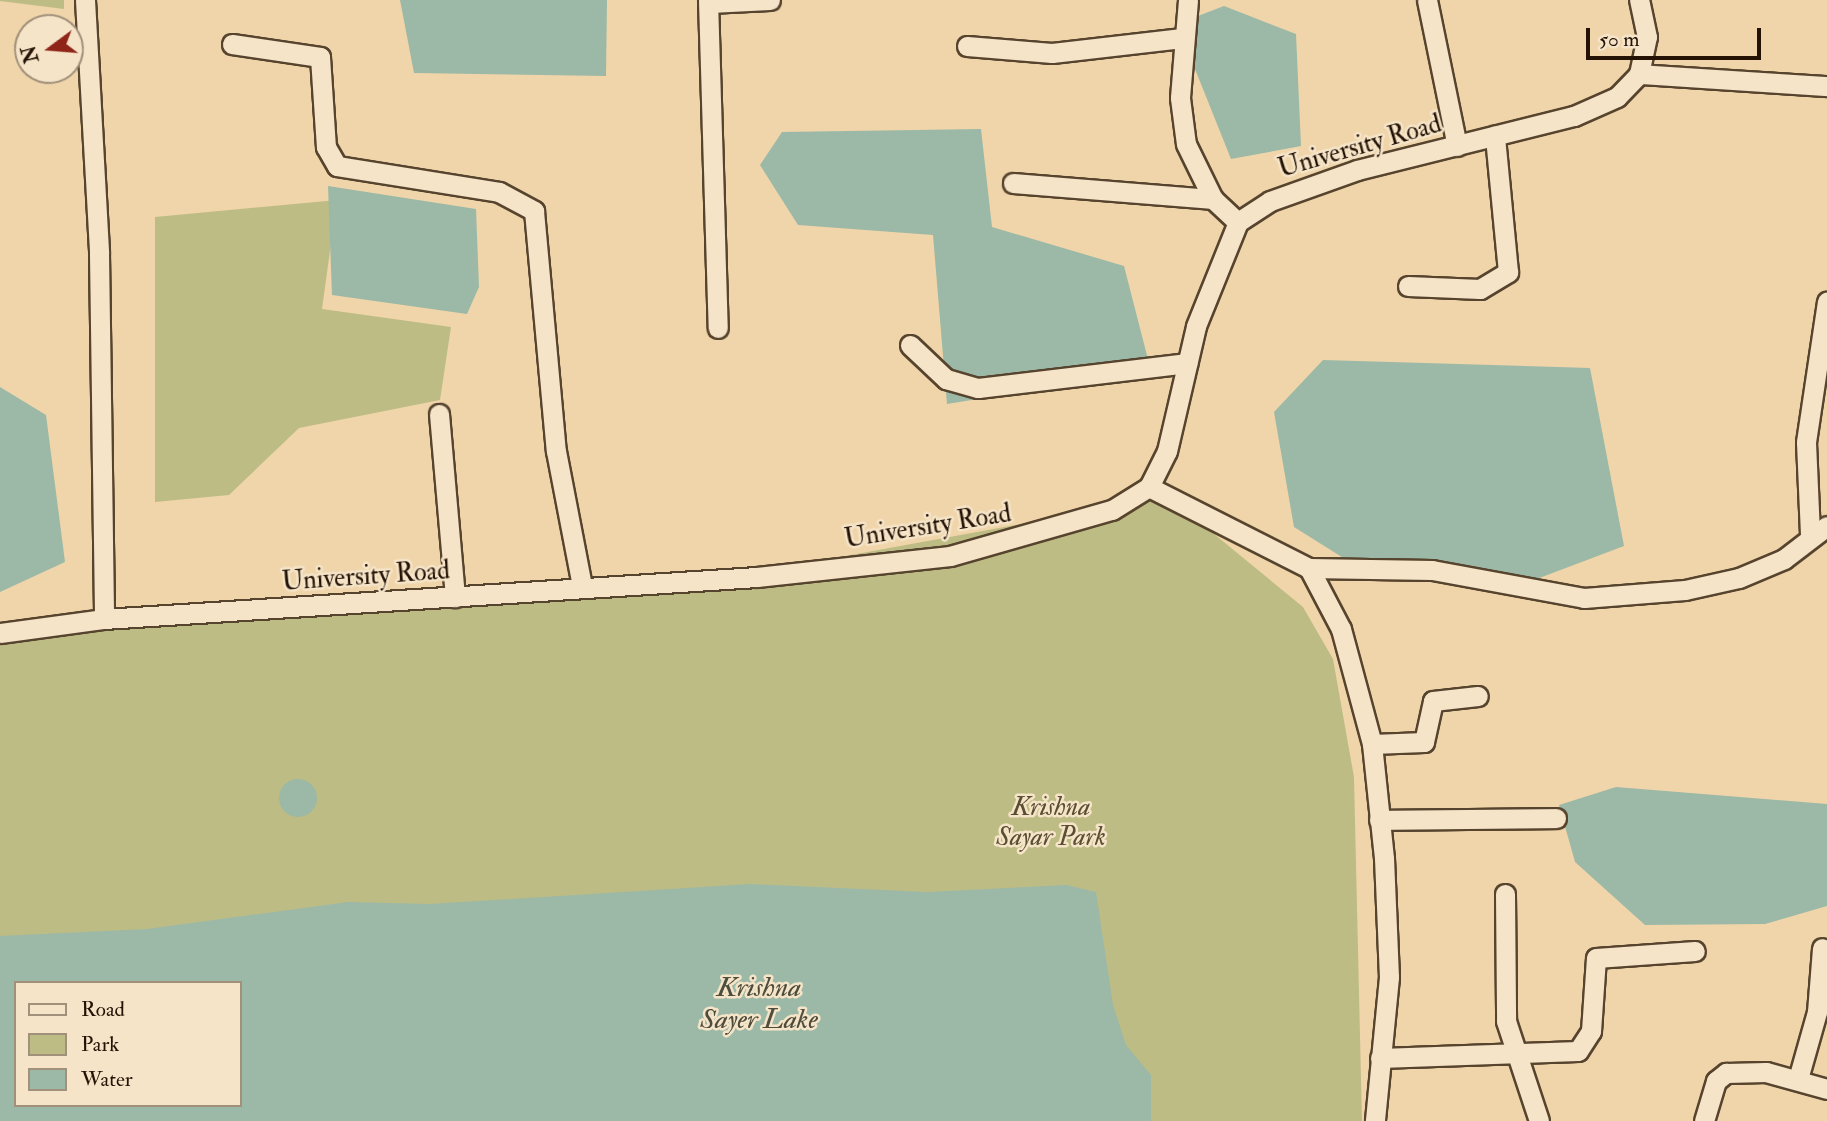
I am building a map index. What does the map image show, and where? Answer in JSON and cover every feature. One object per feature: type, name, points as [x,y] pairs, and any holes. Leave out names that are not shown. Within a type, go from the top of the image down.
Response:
[{"type":"street","points":[[85,0],[99,254],[104,619]]},
{"type":"street","points":[[718,328],[708,1],[770,0]]},
{"type":"street","points":[[1188,0],[1182,38],[1180,98],[1186,144],[1213,199],[1238,222]]},
{"type":"street","points":[[1427,0],[1457,146]]},
{"type":"street","points":[[1639,0],[1647,37],[1639,74],[1827,86]]},
{"type":"street","points":[[967,46],[1052,53],[1182,38]]},
{"type":"street","points":[[232,44],[320,57],[326,147],[337,166],[499,192],[534,211],[556,452],[582,586]]},
{"type":"street","name":"University Road","points":[[0,633],[104,619],[454,597],[582,586],[757,577],[950,556],[1112,510],[1149,487],[1167,451],[1188,363],[1218,258],[1238,222],[1270,201],[1357,170],[1496,136],[1606,102],[1639,74]]},
{"type":"street","points":[[1408,286],[1480,289],[1508,272],[1496,136]]},
{"type":"street","points":[[1013,183],[1213,199]]},
{"type":"street","points":[[1149,487],[1309,568],[1432,570],[1584,597],[1685,590],[1739,578],[1784,559],[1819,530],[1806,430],[1827,302]]},
{"type":"street","points":[[910,345],[946,379],[978,388],[1188,363]]},
{"type":"street","points":[[439,414],[454,597]]},
{"type":"street","points":[[1309,568],[1341,629],[1372,744],[1390,978],[1375,1121]]},
{"type":"street","points":[[1372,744],[1424,742],[1433,701],[1478,696]]},
{"type":"street","points":[[1379,820],[1556,818]]},
{"type":"street","points":[[1505,894],[1506,1021],[1539,1121]]},
{"type":"street","points":[[1798,1079],[1817,1012],[1822,948]]},
{"type":"street","points":[[1380,1058],[1516,1058],[1567,1055],[1586,1044],[1594,965],[1602,954],[1695,951]]},
{"type":"street","points":[[1704,1121],[1710,1093],[1726,1073],[1798,1079],[1827,1089]]},
{"type":"green space","points":[[0,0],[64,0],[64,9],[0,1]]},
{"type":"green space","points":[[337,200],[322,309],[451,327],[440,400],[299,428],[229,495],[155,502],[155,217]]},
{"type":"green space","name":"Krishna Sayar Park","points":[[1169,497],[1303,607],[1333,659],[1354,777],[1362,1121],[0,1121],[0,633],[720,579]]},
{"type":"water","points":[[400,0],[607,0],[606,76],[414,73]]},
{"type":"water","points":[[1224,6],[1296,34],[1301,146],[1231,159],[1177,24]]},
{"type":"water","points":[[981,129],[992,227],[1124,266],[1151,371],[947,404],[933,235],[798,225],[760,165],[782,132]]},
{"type":"water","points":[[328,186],[476,209],[479,287],[467,314],[332,295]]},
{"type":"water","points":[[1323,360],[1590,368],[1624,546],[1534,580],[1361,569],[1294,527],[1274,412]]},
{"type":"water","points":[[0,387],[46,415],[65,562],[0,592]]},
{"type":"water","points":[[298,779],[311,785],[317,798],[311,811],[298,817],[285,811],[279,798],[285,785]]},
{"type":"water","points":[[1616,787],[1827,804],[1827,906],[1765,924],[1645,925],[1575,862],[1559,805]]},
{"type":"water","name":"Krishna Sayer Lake","points":[[750,884],[927,892],[1066,885],[1096,892],[1113,1005],[1126,1045],[1151,1075],[1151,1121],[0,1121],[0,936],[147,929],[348,902],[430,904]]}]
